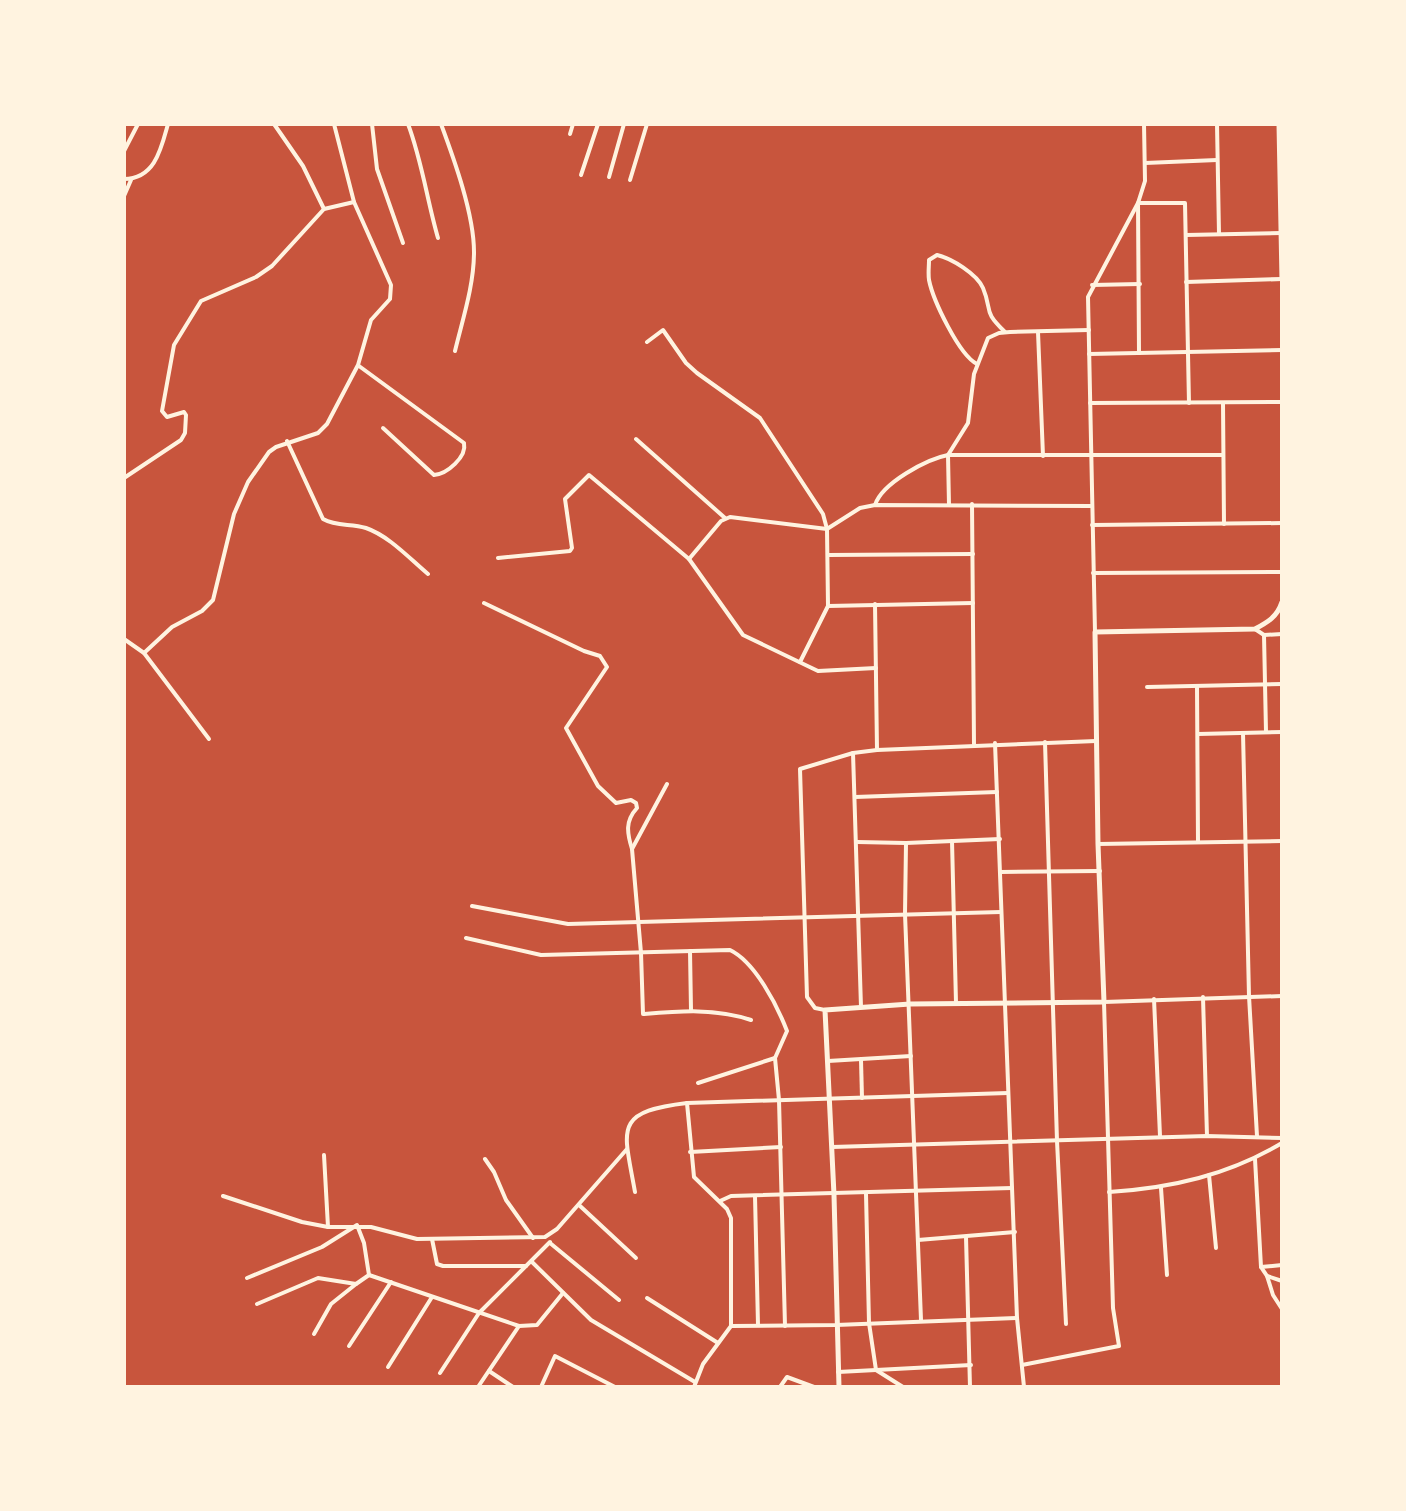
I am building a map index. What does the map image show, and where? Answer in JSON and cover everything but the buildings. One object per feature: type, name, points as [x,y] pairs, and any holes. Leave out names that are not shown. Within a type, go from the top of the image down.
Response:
[{"type":"street","points":[[124,151],[138,124]]},
{"type":"street","points":[[124,179],[142,175],[158,161],[168,124]]},
{"type":"street","points":[[274,124],[303,166],[324,209]]},
{"type":"street","points":[[144,653],[172,627],[202,611],[213,600],[234,514],[248,482],[269,452],[287,441],[318,433],[327,424],[358,365],[371,320],[390,299],[391,292],[375,246],[354,202],[334,124]]},
{"type":"street","points":[[372,124],[377,169],[403,243]]},
{"type":"street","points":[[408,124],[418,151],[426,197],[438,238]]},
{"type":"street","points":[[441,124],[473,239],[470,289],[455,351]]},
{"type":"street","points":[[570,134],[573,124]]},
{"type":"street","points":[[581,175],[598,124]]},
{"type":"street","points":[[609,177],[624,124]]},
{"type":"street","points":[[630,180],[647,124]]},
{"type":"street","points":[[1022,1365],[1119,1346],[1113,1308],[1098,844],[1088,297],[1138,203],[1145,181],[1144,124]]},
{"type":"street","points":[[1217,124],[1219,234]]},
{"type":"street","points":[[1186,282],[1282,279],[1279,124]]},
{"type":"street","points":[[1145,163],[1217,160]]},
{"type":"street","points":[[124,196],[131,179]]},
{"type":"street","points":[[124,478],[181,440],[185,433],[184,412],[167,417],[162,406],[169,383],[174,345],[201,301],[256,277],[272,266],[324,209],[354,202]]},
{"type":"street","points":[[1138,203],[1185,203],[1189,403]]},
{"type":"street","points":[[1138,203],[1139,353]]},
{"type":"street","points":[[1186,235],[1281,233]]},
{"type":"street","points":[[977,364],[967,357],[939,307],[930,282],[929,260],[937,255],[945,257],[977,279],[989,316],[1006,332]]},
{"type":"street","points":[[1092,285],[1140,284]]},
{"type":"street","points":[[647,342],[663,330],[686,363],[697,373],[760,418],[823,514],[827,529],[828,606],[800,662]]},
{"type":"street","points":[[949,505],[948,455],[968,423],[977,364],[988,338],[1006,332],[1089,330]]},
{"type":"street","points":[[1038,332],[1043,456]]},
{"type":"street","points":[[1089,354],[1282,350]]},
{"type":"street","points":[[358,365],[464,443],[466,449],[444,473],[434,475],[383,428]]},
{"type":"street","points":[[1090,403],[1282,402]]},
{"type":"street","points":[[1223,403],[1224,524]]},
{"type":"street","points":[[636,439],[725,518]]},
{"type":"street","points":[[287,441],[323,519],[337,525],[365,528],[381,535],[428,574]]},
{"type":"street","points":[[875,505],[880,495],[911,470],[932,458],[948,455],[1222,455]]},
{"type":"street","points":[[498,558],[570,551],[565,499],[589,475],[689,559],[743,635],[818,671],[876,668]]},
{"type":"street","points":[[972,504],[974,744]]},
{"type":"street","points":[[689,559],[725,518],[827,529],[860,508],[875,505],[1092,506]]},
{"type":"street","points":[[1092,525],[1282,523]]},
{"type":"street","points":[[828,555],[973,554]]},
{"type":"street","points":[[1093,573],[1282,572]]},
{"type":"street","points":[[1095,632],[1255,629],[1271,621],[1282,602]]},
{"type":"street","points":[[484,603],[600,656],[607,667],[566,728],[598,786],[616,803],[631,800],[636,803],[637,808],[630,817],[627,832],[632,849],[643,1014],[691,1010],[728,1012],[751,1020]]},
{"type":"street","points":[[828,606],[973,603]]},
{"type":"street","points":[[875,604],[877,750]]},
{"type":"street","points":[[1255,629],[1264,635],[1282,634]]},
{"type":"street","points":[[1264,635],[1266,732]]},
{"type":"street","points":[[124,639],[144,653],[209,739]]},
{"type":"street","points":[[1147,687],[1282,684]]},
{"type":"street","points":[[1197,686],[1198,842]]},
{"type":"street","points":[[1198,734],[1282,732]]},
{"type":"street","points":[[1243,733],[1249,996],[1257,1136]]},
{"type":"street","points":[[1096,741],[877,750],[853,753],[800,769],[807,997],[810,1004],[825,1010],[910,1004],[1053,1004],[1282,996]]},
{"type":"street","points":[[1045,742],[1066,1324]]},
{"type":"street","points":[[995,743],[1017,1318],[1024,1387]]},
{"type":"street","points":[[853,753],[861,1008]]},
{"type":"street","points":[[632,849],[667,784]]},
{"type":"street","points":[[855,797],[997,792]]},
{"type":"street","points":[[857,842],[1000,839]]},
{"type":"street","points":[[952,841],[956,1004]]},
{"type":"street","points":[[1098,844],[1282,841]]},
{"type":"street","points":[[906,843],[905,914],[921,1320]]},
{"type":"street","points":[[1000,872],[1100,871]]},
{"type":"street","points":[[472,906],[568,924],[1001,912]]},
{"type":"street","points":[[466,938],[541,955],[730,950],[748,964],[779,1010],[787,1031],[787,1037],[775,1058],[781,1147],[785,1326]]},
{"type":"street","points":[[690,951],[691,1010]]},
{"type":"street","points":[[1203,997],[1207,1136]]},
{"type":"street","points":[[1154,999],[1160,1137]]},
{"type":"street","points":[[825,1010],[839,1387]]},
{"type":"street","points":[[828,1061],[911,1056]]},
{"type":"street","points":[[698,1083],[775,1058]]},
{"type":"street","points":[[861,1059],[862,1098]]},
{"type":"street","points":[[635,1192],[626,1127],[633,1118],[658,1106],[1008,1093]]},
{"type":"street","points":[[432,1239],[437,1264],[443,1266],[530,1264],[591,1320],[694,1385],[703,1364],[731,1326],[731,1218],[720,1201],[694,1177],[687,1103]]},
{"type":"street","points":[[832,1147],[1207,1136],[1257,1136],[1282,1140]]},
{"type":"street","points":[[1109,1192],[1161,1188],[1209,1175],[1255,1159],[1282,1140]]},
{"type":"street","points":[[690,1152],[781,1147]]},
{"type":"street","points":[[223,1196],[302,1222],[328,1227],[357,1225],[432,1239],[545,1237],[557,1229],[627,1149]]},
{"type":"street","points":[[324,1155],[328,1227]]},
{"type":"street","points":[[485,1159],[506,1200],[533,1238]]},
{"type":"street","points":[[1255,1159],[1261,1267],[1282,1309]]},
{"type":"street","points":[[1209,1175],[1216,1248]]},
{"type":"street","points":[[720,1201],[731,1196],[1013,1187]]},
{"type":"street","points":[[1161,1188],[1167,1275]]},
{"type":"street","points":[[866,1194],[869,1323],[876,1370],[903,1387]]},
{"type":"street","points":[[755,1196],[758,1325]]},
{"type":"street","points":[[579,1204],[636,1258]]},
{"type":"street","points":[[357,1225],[364,1243],[369,1275]]},
{"type":"street","points":[[247,1278],[322,1247],[357,1225]]},
{"type":"street","points":[[918,1240],[1015,1232]]},
{"type":"street","points":[[545,1237],[619,1300]]},
{"type":"street","points":[[966,1237],[970,1387]]},
{"type":"street","points":[[440,1373],[479,1313],[550,1242]]},
{"type":"street","points":[[1261,1267],[1282,1265]]},
{"type":"street","points":[[369,1275],[519,1326],[537,1325],[563,1293]]},
{"type":"street","points":[[314,1334],[331,1304],[369,1275]]},
{"type":"street","points":[[1267,1276],[1282,1281]]},
{"type":"street","points":[[257,1304],[318,1278],[356,1284]]},
{"type":"street","points":[[349,1346],[391,1282]]},
{"type":"street","points":[[388,1367],[432,1297]]},
{"type":"street","points":[[647,1298],[718,1343]]},
{"type":"street","points":[[731,1326],[1017,1318]]},
{"type":"street","points":[[478,1387],[519,1326]]},
{"type":"street","points":[[541,1387],[555,1356],[615,1387]]},
{"type":"street","points":[[838,1372],[971,1365]]},
{"type":"street","points":[[489,1371],[513,1387]]},
{"type":"street","points":[[780,1387],[787,1377],[814,1387]]}]
